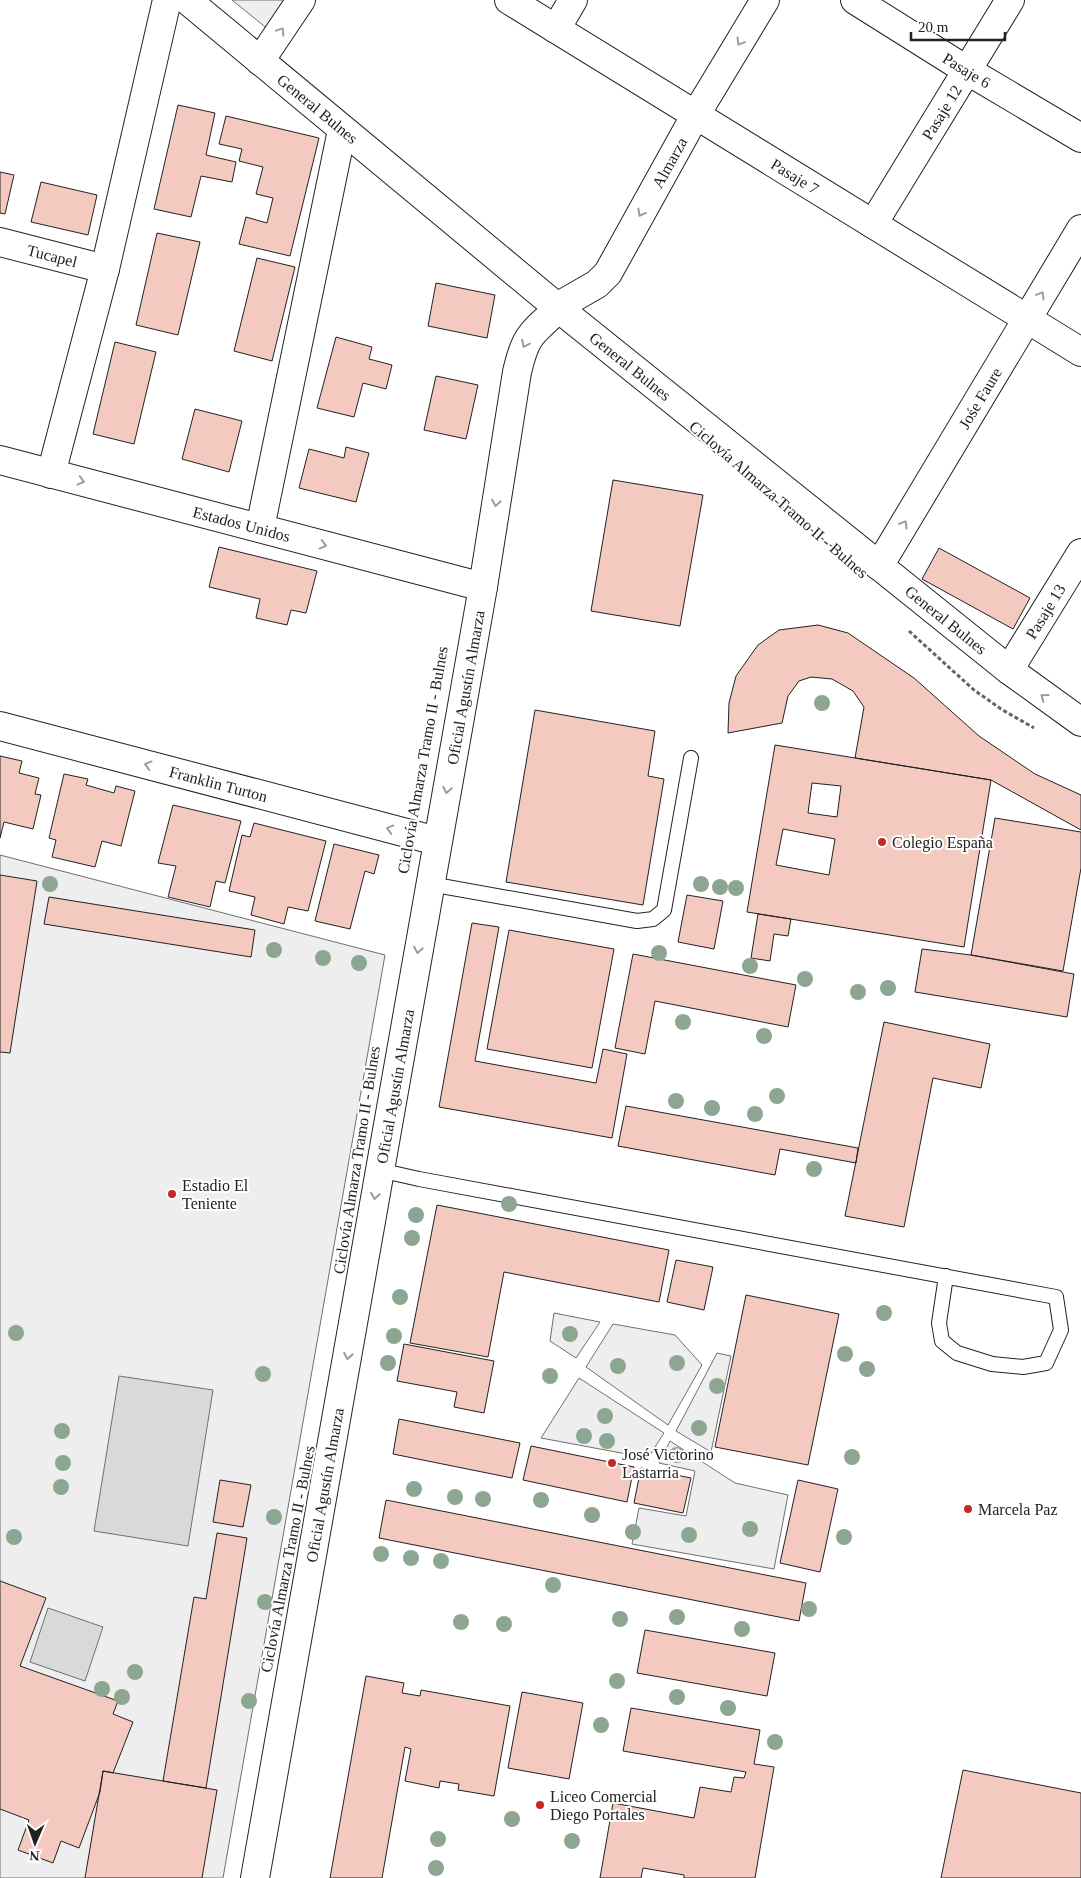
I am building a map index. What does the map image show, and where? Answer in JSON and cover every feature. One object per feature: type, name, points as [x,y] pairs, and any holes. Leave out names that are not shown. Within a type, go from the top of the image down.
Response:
[{"type":"street","points":[[52,474],[105,269],[167,0]]},
{"type":"street","name":"General Bulnes","points":[[187,0],[557,307],[1009,670],[1081,722]]},
{"type":"street","points":[[260,61],[301,0]]},
{"type":"street","name":"Pasaje 7","points":[[509,0],[1081,352]]},
{"type":"street","points":[[556,29],[573,0]]},
{"type":"street","name":"Almarza","points":[[557,307],[597,284],[608,273],[695,116],[765,0]]},
{"type":"street","name":"Pasaje 6","points":[[855,0],[968,71],[1081,138]]},
{"type":"street","name":"Pasaje 12","points":[[873,224],[1010,0]]},
{"type":"street","points":[[260,528],[342,130]]},
{"type":"street","name":"Jośe Faure","points":[[879,566],[1081,229]]},
{"type":"street","name":"Tucapel","points":[[0,242],[105,269]]},
{"type":"street","name":"Oficial Agustín Almarza","points":[[255,1878],[483,587],[517,372],[522,350],[531,333],[555,312],[557,307]]},
{"type":"street","name":"Estados Unidos","points":[[0,460],[483,587]]},
{"type":"street","name":"Pasaje 13","points":[[1009,670],[1081,553]]},
{"type":"street","name":"Franklin Turton","points":[[0,726],[437,841]]},
{"type":"lane","points":[[430,884],[637,921],[653,919],[664,910],[691,758]]},
{"type":"lane","points":[[379,1170],[946,1276],[1056,1297],[1061,1330],[1046,1363],[1022,1367],[992,1364],[957,1353],[942,1341],[939,1323],[946,1276]]},
{"type":"path","points":[[909,631],[974,690],[1001,709],[1041,732]]},
{"type":"shaded area","points":[[232,0],[312,0],[280,39]]},
{"type":"shaded area","name":"Estadio El Teniente","points":[[0,855],[385,955],[223,1878],[0,1878]]},
{"type":"shaded area","points":[[554,1313],[600,1322],[576,1358],[550,1341]]},
{"type":"shaded area","points":[[613,1324],[675,1335],[702,1365],[668,1425],[586,1367]]},
{"type":"shaded area","points":[[717,1353],[731,1356],[711,1452],[676,1431]]},
{"type":"shaded area","points":[[119,1376],[213,1390],[188,1546],[94,1531]]},
{"type":"shaded area","points":[[579,1378],[664,1433],[648,1458],[541,1438]]},
{"type":"shaded area","points":[[670,1441],[735,1483],[788,1495],[774,1569],[632,1544],[639,1508],[686,1516],[695,1471],[659,1463]]},
{"type":"shaded area","points":[[48,1608],[103,1627],[85,1681],[30,1662]]},
{"type":"building","points":[[178,105],[215,113],[206,155],[236,162],[232,182],[201,176],[191,217],[154,209]]},
{"type":"building","points":[[226,116],[319,138],[290,256],[239,244],[246,217],[267,223],[273,198],[256,194],[263,167],[239,161],[242,149],[219,144]]},
{"type":"building","points":[[0,172],[14,175],[5,214],[0,213]]},
{"type":"building","points":[[41,182],[97,195],[88,235],[31,222]]},
{"type":"building","points":[[157,233],[200,242],[178,335],[136,325]]},
{"type":"building","points":[[257,258],[295,267],[272,361],[234,351]]},
{"type":"building","points":[[436,283],[495,295],[487,338],[428,326]]},
{"type":"building","points":[[336,337],[372,347],[369,359],[392,365],[386,389],[363,383],[354,417],[317,408]]},
{"type":"building","points":[[115,342],[156,352],[134,444],[93,434]]},
{"type":"building","points":[[436,376],[478,385],[466,439],[424,430]]},
{"type":"building","points":[[195,409],[242,421],[229,472],[182,459]]},
{"type":"building","points":[[346,447],[369,453],[356,502],[299,488],[309,449],[344,458]]},
{"type":"building","points":[[613,480],[703,495],[680,626],[591,611]]},
{"type":"building","points":[[219,547],[317,571],[306,613],[291,610],[287,625],[256,618],[260,599],[209,587]]},
{"type":"building","points":[[939,548],[1030,598],[1013,629],[922,579]]},
{"type":"building","points":[[818,625],[848,633],[914,678],[979,736],[1035,774],[1081,795],[1081,830],[991,780],[855,758],[864,707],[853,691],[832,679],[811,677],[799,681],[788,696],[782,723],[728,733],[729,703],[736,676],[758,645],[779,630]]},
{"type":"building","points":[[535,710],[655,731],[648,776],[664,779],[643,905],[506,882]]},
{"type":"building","points":[[775,745],[991,780],[964,947],[747,912]],"holes":[[[812,783],[841,786],[837,817],[808,813]],[[783,829],[835,839],[829,875],[776,865]]]},
{"type":"building","points":[[0,756],[22,761],[19,773],[39,778],[35,794],[41,795],[33,829],[4,822],[0,838]]},
{"type":"building","points":[[64,774],[88,779],[86,785],[114,793],[116,786],[135,791],[121,846],[102,841],[95,867],[52,857],[56,840],[49,838]]},
{"type":"building","points":[[173,805],[241,821],[225,883],[216,881],[210,907],[168,897],[176,866],[158,863]]},
{"type":"building","points":[[995,818],[1081,832],[1081,868],[1063,971],[971,955]]},
{"type":"building","points":[[254,823],[326,841],[308,911],[288,907],[284,924],[251,915],[255,897],[229,891],[242,835],[250,837]]},
{"type":"building","points":[[334,844],[379,855],[374,874],[365,871],[350,929],[315,921]]},
{"type":"building","points":[[0,875],[37,881],[10,1053],[0,1052]]},
{"type":"building","points":[[687,895],[723,901],[714,949],[678,942]]},
{"type":"building","points":[[49,897],[255,930],[251,957],[44,924]]},
{"type":"building","points":[[758,914],[791,919],[788,936],[774,934],[770,961],[751,958]]},
{"type":"building","points":[[472,923],[499,927],[475,1061],[596,1083],[603,1049],[627,1054],[612,1138],[439,1107]]},
{"type":"building","points":[[509,930],[614,949],[592,1068],[487,1049]]},
{"type":"building","points":[[922,949],[971,955],[1074,974],[1067,1017],[915,992]]},
{"type":"building","points":[[633,954],[796,985],[788,1027],[655,1001],[645,1054],[615,1048]]},
{"type":"building","points":[[884,1022],[990,1044],[981,1088],[933,1078],[904,1227],[845,1216]]},
{"type":"building","points":[[626,1106],[858,1148],[856,1163],[780,1149],[775,1175],[618,1146]]},
{"type":"building","points":[[437,1205],[669,1250],[659,1302],[504,1272],[488,1357],[410,1343]]},
{"type":"building","points":[[676,1260],[713,1267],[704,1310],[667,1302]]},
{"type":"building","points":[[746,1295],[839,1314],[808,1465],[715,1447]]},
{"type":"building","points":[[404,1344],[494,1361],[484,1413],[454,1407],[457,1392],[397,1381]]},
{"type":"building","points":[[399,1419],[520,1443],[512,1478],[393,1454]]},
{"type":"building","points":[[531,1446],[634,1467],[627,1502],[523,1480]]},
{"type":"building","points":[[641,1468],[691,1478],[683,1513],[634,1503]]},
{"type":"building","points":[[220,1480],[251,1485],[243,1527],[213,1522]]},
{"type":"building","points":[[798,1480],[838,1489],[820,1572],[780,1563]]},
{"type":"building","points":[[386,1500],[806,1583],[799,1621],[379,1538]]},
{"type":"building","points":[[217,1533],[247,1538],[206,1788],[163,1781],[194,1597],[206,1599]]},
{"type":"building","points":[[0,1581],[46,1598],[20,1666],[118,1701],[113,1714],[133,1722],[113,1773],[103,1771],[100,1792],[79,1848],[61,1841],[53,1863],[18,1850],[29,1820],[0,1809]]},
{"type":"building","points":[[645,1630],[775,1653],[767,1696],[637,1673]]},
{"type":"building","points":[[366,1676],[404,1683],[402,1693],[420,1696],[421,1690],[510,1706],[494,1796],[458,1790],[459,1784],[440,1781],[439,1788],[405,1781],[411,1749],[405,1747],[382,1878],[330,1878]]},
{"type":"building","points":[[522,1692],[583,1703],[569,1779],[508,1768]]},
{"type":"building","points":[[631,1708],[760,1730],[754,1764],[774,1767],[755,1878],[684,1878],[684,1875],[643,1868],[641,1878],[600,1878],[613,1803],[694,1818],[700,1787],[731,1792],[734,1777],[744,1778],[746,1772],[623,1751]]},
{"type":"building","points":[[963,1770],[1081,1793],[1081,1878],[941,1878]]},
{"type":"building","points":[[103,1771],[217,1790],[202,1878],[85,1878]]},
{"type":"place","name":"Colegio España","points":[[882,842]]},
{"type":"place","name":"Estadio El Teniente","points":[[172,1194]]},
{"type":"place","name":"José Victorino Lastarria","points":[[612,1463]]},
{"type":"place","name":"Marcela Paz","points":[[968,1509]]},
{"type":"place","name":"Liceo Comercial Diego Portales","points":[[540,1805]]}]
